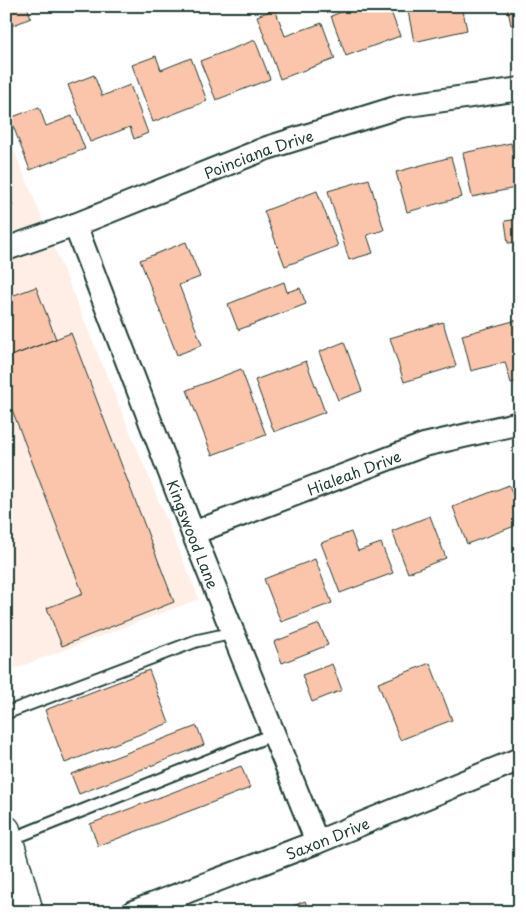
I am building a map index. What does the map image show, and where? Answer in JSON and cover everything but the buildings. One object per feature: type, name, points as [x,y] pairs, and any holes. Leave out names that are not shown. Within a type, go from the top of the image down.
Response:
[{"type":"street","name":"Poinciana Drive","points":[[6,248],[75,225],[267,148],[402,106],[520,89]]},
{"type":"street","name":"Kingswood Lane","points":[[75,225],[233,633],[317,842]]},
{"type":"street","name":"Hialeah Drive","points":[[194,533],[424,445],[520,423]]},
{"type":"street","name":"Saxon Drive","points":[[133,912],[317,842],[520,759]]},
{"type":"street","points":[[8,835],[29,912]]},
{"type":"lane","points":[[6,714],[196,641],[233,633]]},
{"type":"lane","points":[[8,835],[274,734]]},
{"type":"shaded area","points":[[6,131],[199,599],[6,672]]}]
